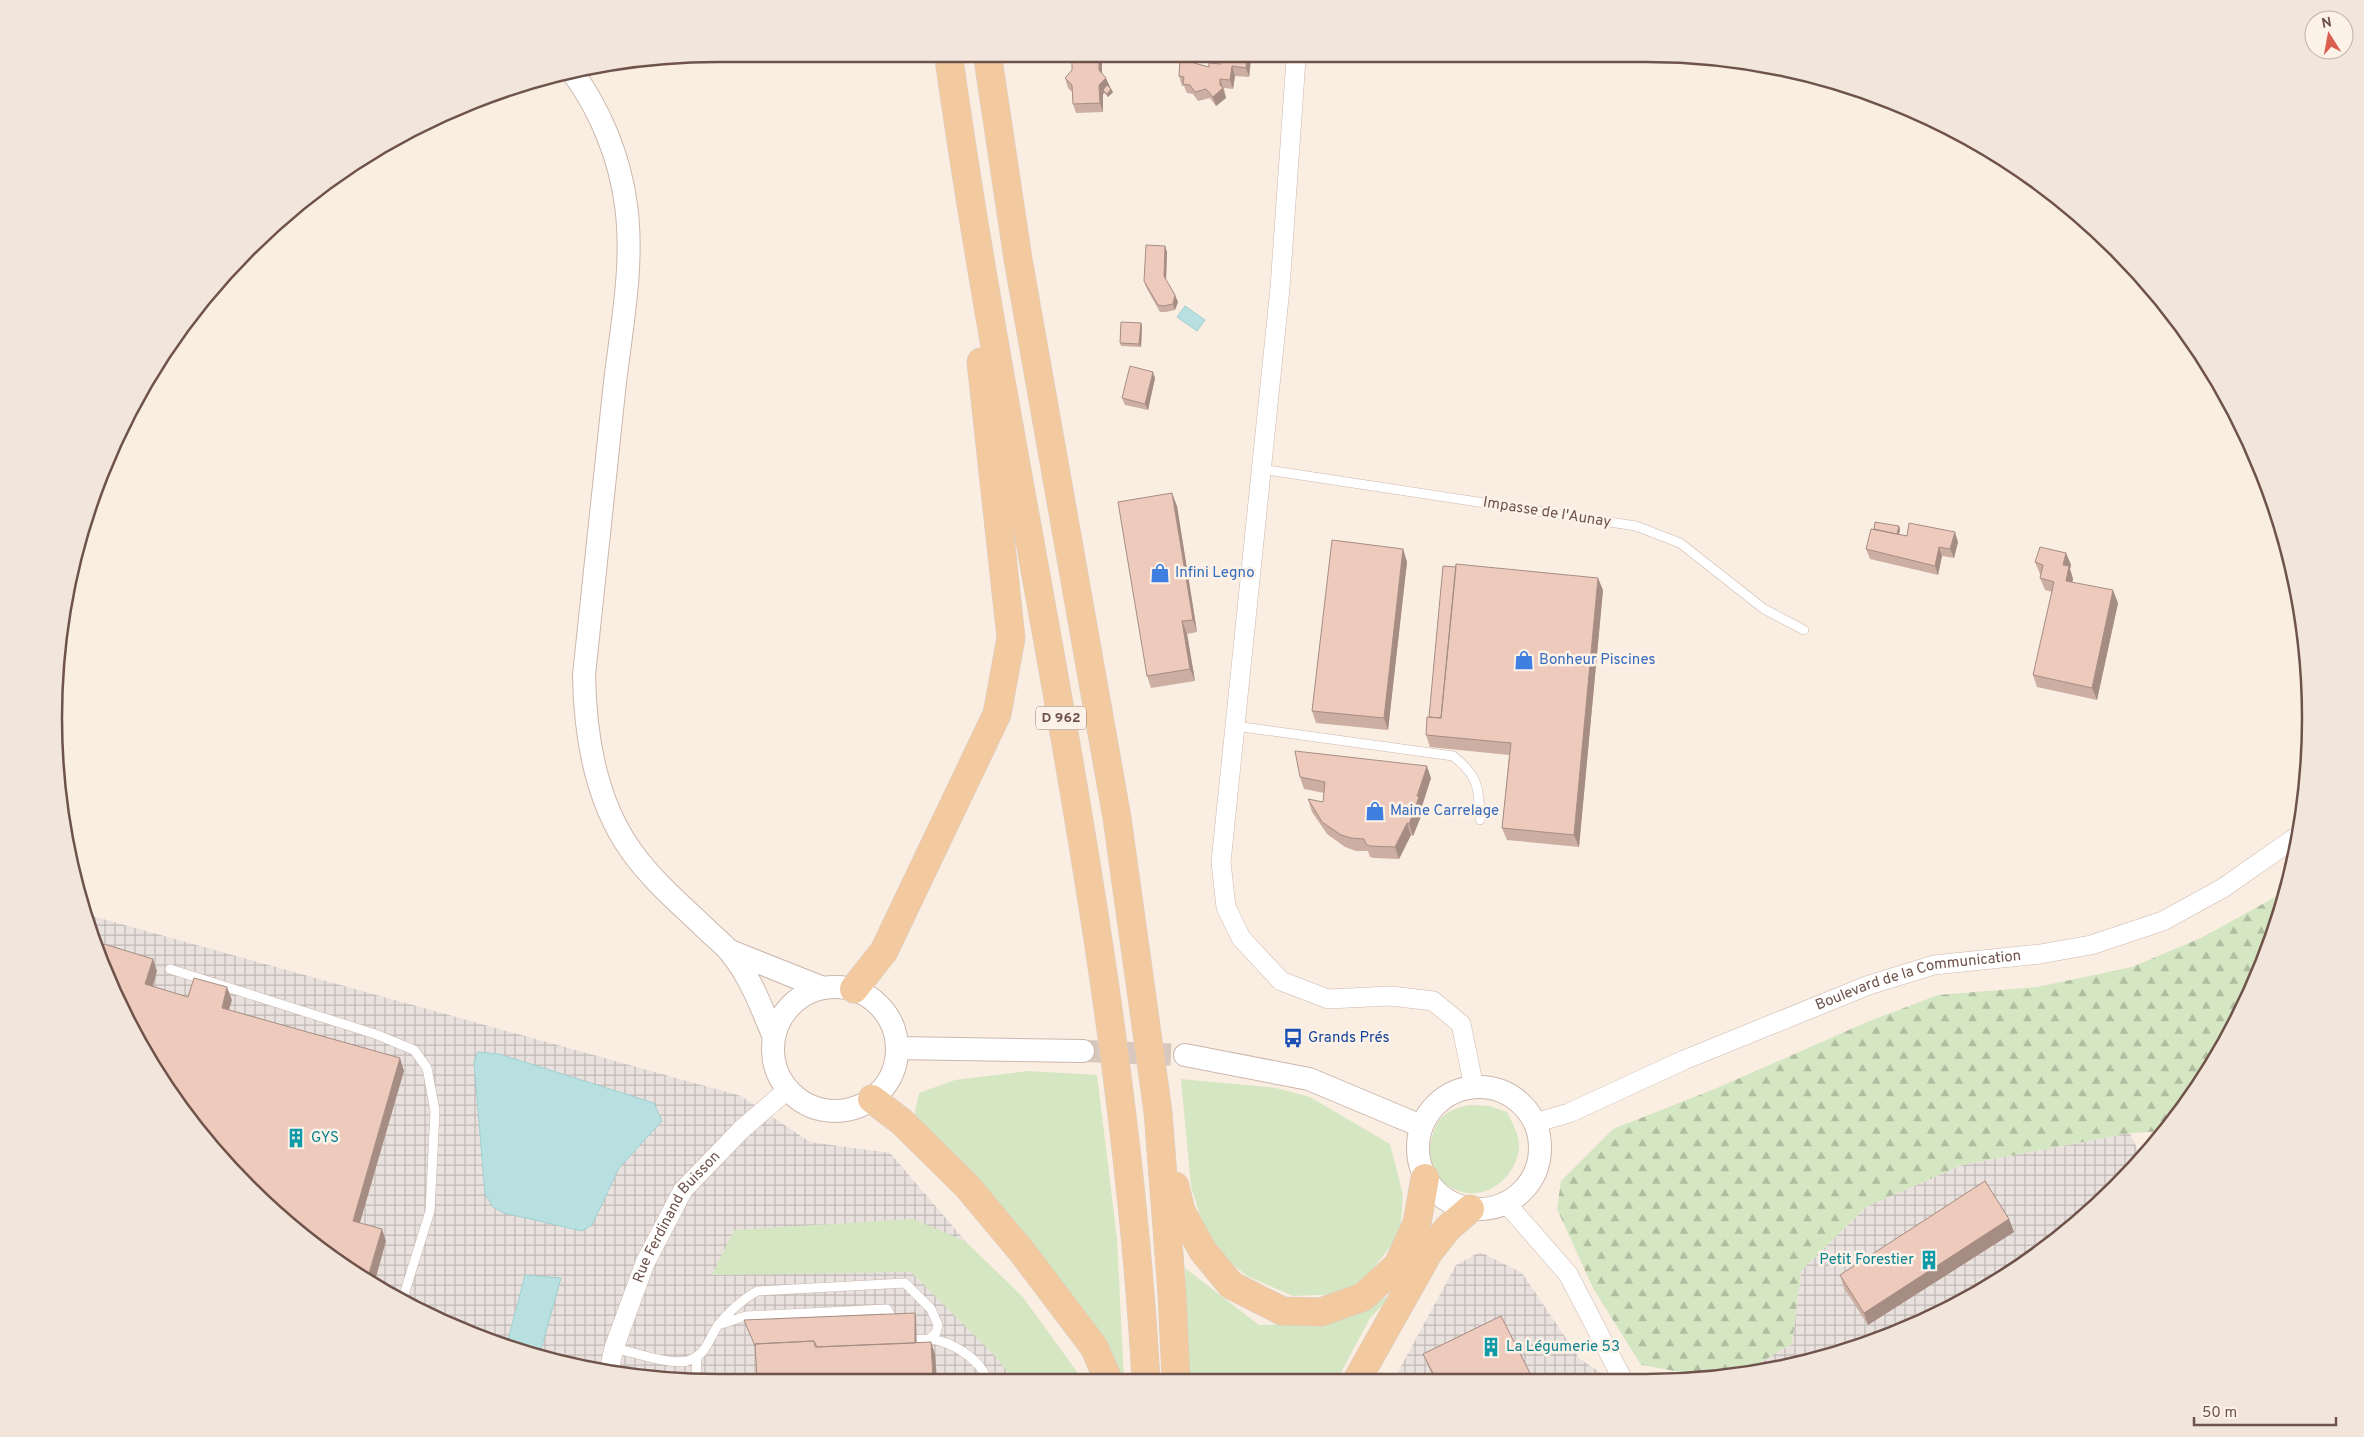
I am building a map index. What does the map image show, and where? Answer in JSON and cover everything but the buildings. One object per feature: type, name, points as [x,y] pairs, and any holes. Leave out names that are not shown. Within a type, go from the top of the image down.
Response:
[{"type":"main road","points":[[854,988],[884,950],[997,714],[1011,638],[949,62]]},
{"type":"main road","name":"D 962","points":[[949,62],[982,269],[1103,968],[1124,1117],[1142,1297],[1146,1374]]},
{"type":"main road","name":"D 962","points":[[988,62],[1018,259],[1117,818],[1158,1112],[1172,1294],[1176,1374]]},
{"type":"main road","points":[[872,1099],[902,1122],[979,1201],[1023,1253],[1094,1347],[1105,1374]]},
{"type":"main road","points":[[1158,1112],[1181,1211],[1203,1251],[1231,1285],[1282,1311],[1322,1312],[1363,1297],[1398,1265],[1417,1223],[1425,1178]]},
{"type":"main road","points":[[1360,1374],[1428,1252],[1448,1228],[1470,1209]]},
{"type":"street","points":[[1296,62],[1280,288],[1221,862],[1226,907],[1241,938],[1281,980],[1328,999],[1392,996],[1433,1001],[1461,1024],[1474,1087]]},
{"type":"street","points":[[576,78],[595,108],[616,159],[621,176],[629,230],[624,304],[584,675],[584,708],[588,741],[603,795],[618,830],[633,853],[661,884],[730,951],[755,990],[773,1036]]},
{"type":"street","name":"Boulevard de la Communication","points":[[1535,1123],[1569,1113],[1684,1060],[1869,985],[1934,965],[2040,954],[2091,945],[2163,921],[2223,888],[2290,841]]},
{"type":"street","points":[[730,951],[762,966],[823,988]]},
{"type":"street","points":[[832,986],[854,988],[871,997],[885,1011],[894,1028],[898,1048],[895,1067],[886,1085],[872,1099],[856,1107],[837,1111],[819,1109],[802,1102],[787,1090],[777,1073],[772,1055],[773,1036],[780,1017],[792,1002],[811,991],[823,988],[832,986]]},
{"type":"street","points":[[898,1048],[1082,1051]]},
{"type":"street","points":[[1184,1056],[1309,1079],[1421,1126]]},
{"type":"street","points":[[1474,1087],[1493,1088],[1510,1095],[1525,1107],[1535,1123],[1540,1141],[1540,1160],[1533,1178],[1522,1193],[1506,1204],[1489,1209],[1470,1209],[1452,1204],[1436,1193],[1425,1178],[1418,1161],[1417,1143],[1421,1126],[1430,1111],[1442,1098],[1457,1090],[1474,1087]]},
{"type":"street","name":"Rue Ferdinand Buisson","points":[[610,1365],[614,1348],[645,1263],[684,1190],[741,1130],[787,1090]]},
{"type":"street","points":[[1506,1204],[1568,1274],[1620,1374]]},
{"type":"lane","name":"Impasse de l'Aunay","points":[[1262,469],[1636,526],[1680,543],[1764,608],[1804,630]]},
{"type":"lane","points":[[1235,726],[1453,756],[1467,767],[1476,781],[1480,820]]},
{"type":"lane","points":[[170,969],[375,1034],[414,1050],[427,1068],[435,1110],[430,1211],[404,1294]]},
{"type":"lane","points":[[614,1348],[674,1361],[686,1361],[697,1356],[709,1344],[718,1325],[739,1301],[757,1291],[905,1283],[931,1309],[938,1325],[936,1333],[929,1339]]},
{"type":"lane","points":[[718,1325],[755,1315],[888,1309],[900,1341],[929,1339],[950,1345],[972,1359],[983,1374]]},
{"type":"lane","points":[[755,1315],[769,1339]]},
{"type":"lane","points":[[696,1373],[697,1356]]},
{"type":"shaded area","points":[[93,916],[741,1096],[810,1142],[890,1153],[1075,1369],[1077,1374],[676,1373],[633,1369],[549,1352],[467,1325],[390,1287],[319,1239],[286,1212],[225,1151],[198,1118],[150,1046],[112,970]]},
{"type":"shaded area","points":[[2130,1133],[2138,1152],[2078,1212],[2045,1239],[1974,1287],[1897,1325],[1856,1340],[1815,1352],[1756,1365],[1792,1344],[1801,1271],[1866,1207],[1962,1165]]},
{"type":"shaded area","points":[[1480,1252],[1522,1273],[1580,1359],[1602,1374],[1397,1374],[1456,1265]]},
{"type":"green space","points":[[2277,896],[2252,970],[2234,1009],[2191,1083],[2155,1132],[2130,1133],[1962,1165],[1866,1207],[1801,1271],[1792,1344],[1756,1365],[1731,1369],[1687,1373],[1641,1365],[1593,1288],[1557,1209],[1561,1181],[1613,1129],[1717,1088],[1867,1022],[1938,995],[2037,987],[2132,967],[2201,938]]},
{"type":"green space","points":[[1028,1071],[1097,1075],[1117,1239],[1124,1374],[1111,1374],[913,1121],[919,1093],[955,1080]]},
{"type":"green space","points":[[1181,1079],[1276,1088],[1310,1097],[1390,1144],[1403,1195],[1400,1234],[1372,1270],[1343,1294],[1293,1296],[1247,1276],[1209,1245],[1191,1186]]},
{"type":"green space","points":[[1469,1105],[1489,1106],[1507,1112],[1519,1143],[1517,1157],[1509,1174],[1487,1191],[1478,1193],[1458,1191],[1442,1181],[1432,1165],[1430,1156],[1430,1146],[1437,1123],[1455,1109]]},
{"type":"green space","points":[[913,1219],[965,1241],[1022,1296],[1078,1374],[1010,1374],[993,1354],[911,1272],[712,1275],[734,1230]]},
{"type":"green space","points":[[1185,1268],[1259,1325],[1303,1324],[1347,1317],[1394,1293],[1370,1318],[1340,1374],[1190,1374]]},
{"type":"water","points":[[1185,306],[1205,320],[1197,331],[1177,317]]},
{"type":"water","points":[[478,1052],[499,1054],[654,1103],[662,1121],[619,1168],[592,1225],[582,1231],[504,1213],[493,1207],[485,1194],[474,1062]]},
{"type":"water","points":[[525,1275],[561,1278],[541,1350],[508,1340]]},
{"type":"tunnel","points":[[1083,1051],[1185,1055]]},
{"type":"place","name":"Infini Legno","points":[[1160,573]]},
{"type":"place","name":"Bonheur Piscines","points":[[1524,660]]},
{"type":"place","name":"Maine Carrelage","points":[[1375,811]]},
{"type":"place","name":"Grands Prés","points":[[1293,1038]]},
{"type":"place","name":"GYS","points":[[296,1138]]},
{"type":"place","name":"Petit Forestier","points":[[1929,1260]]},
{"type":"place","name":"La Légumerie 53","points":[[1491,1347]]}]
